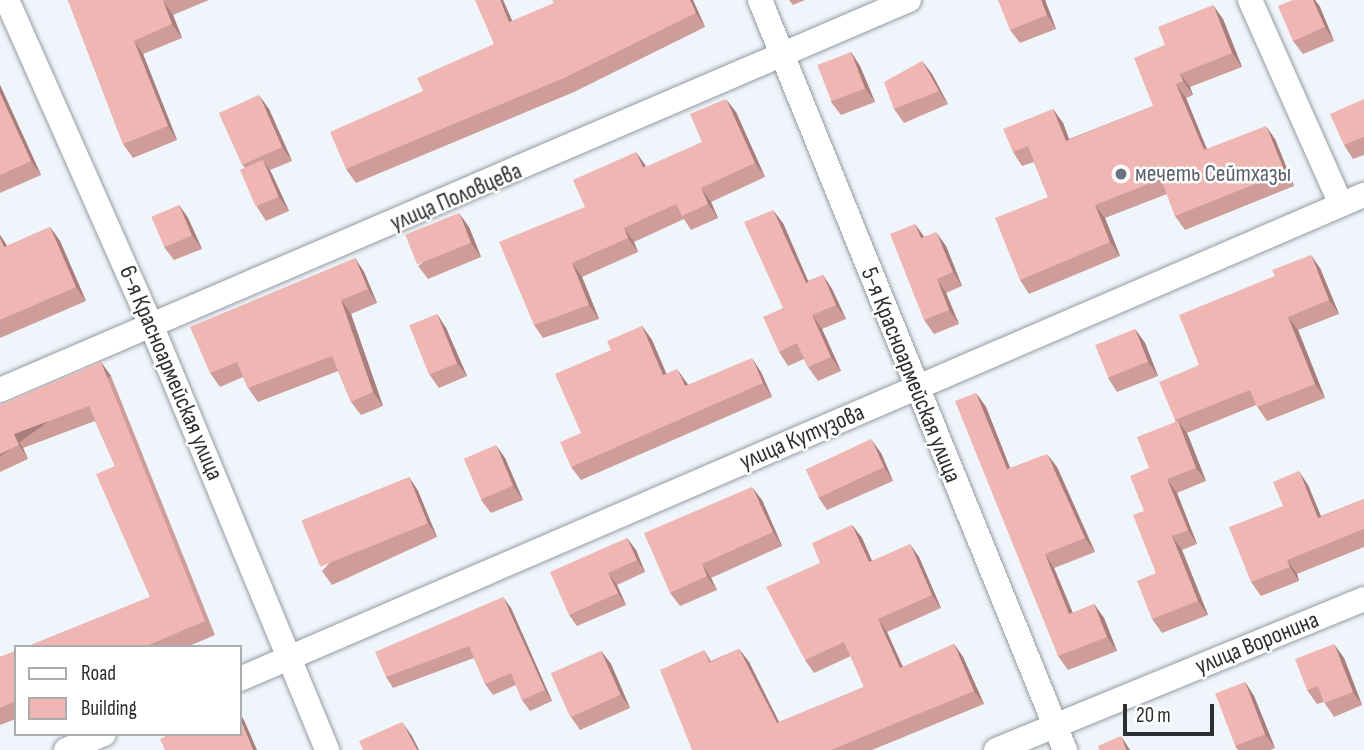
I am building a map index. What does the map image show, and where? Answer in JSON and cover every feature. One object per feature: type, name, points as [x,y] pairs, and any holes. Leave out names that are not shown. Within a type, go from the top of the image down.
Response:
[{"type":"street","name":"6-я Красноармейская улица","points":[[7,0],[152,327],[292,657],[327,750]]},
{"type":"street","name":"5-я Красноармейская улица","points":[[760,0],[1065,750]]},
{"type":"street","name":"улица Половцева","points":[[0,390],[783,57],[909,0]]},
{"type":"street","points":[[1250,0],[1353,200]]},
{"type":"street","name":"улица Кутузова","points":[[242,677],[1353,200]]},
{"type":"street","name":"улица Воронина","points":[[996,750],[1364,599]]},
{"type":"street","points":[[66,750],[99,736]]},
{"type":"building","points":[[68,0],[166,0],[163,1],[172,24],[134,41],[168,126],[123,144]]},
{"type":"building","points":[[475,0],[500,0],[509,22],[554,3],[552,0],[690,0],[696,13],[564,78],[346,169],[330,132],[423,91],[417,78],[494,44]]},
{"type":"building","points":[[998,0],[1041,0],[1047,15],[1010,30]]},
{"type":"building","points":[[1293,0],[1313,0],[1325,27],[1293,41],[1278,6]]},
{"type":"building","points":[[1213,5],[1232,53],[1180,74],[1183,81],[1176,84],[1204,150],[1266,126],[1285,172],[1175,216],[1161,179],[1095,205],[1110,242],[1020,280],[995,218],[1048,197],[1028,146],[1013,152],[1003,129],[1053,109],[1066,141],[1153,106],[1134,58],[1165,45],[1158,27]]},
{"type":"building","points":[[851,52],[865,88],[831,101],[817,65]]},
{"type":"building","points":[[922,61],[939,91],[894,109],[884,82]]},
{"type":"building","points":[[0,93],[31,161],[0,175]]},
{"type":"building","points":[[259,95],[282,147],[242,165],[219,113]]},
{"type":"building","points":[[726,99],[755,163],[701,188],[708,204],[682,216],[676,204],[624,228],[628,238],[572,263],[589,305],[534,325],[499,242],[585,207],[573,180],[636,152],[643,168],[702,142],[690,114]]},
{"type":"building","points":[[1364,99],[1364,137],[1344,145],[1330,114]]},
{"type":"building","points":[[263,160],[279,197],[256,207],[240,170]]},
{"type":"building","points":[[179,205],[192,235],[164,247],[151,217]]},
{"type":"building","points":[[773,210],[806,283],[823,275],[836,305],[812,315],[831,357],[808,367],[797,343],[779,352],[763,317],[783,308],[744,222]]},
{"type":"building","points":[[459,213],[471,243],[417,264],[405,235]]},
{"type":"building","points":[[915,224],[921,238],[936,232],[953,272],[937,279],[949,310],[924,320],[890,234]]},
{"type":"building","points":[[50,227],[76,287],[0,320],[0,238],[4,247]]},
{"type":"building","points":[[1311,255],[1329,300],[1288,317],[1315,384],[1257,407],[1250,390],[1175,420],[1159,382],[1199,365],[1179,315],[1275,276],[1272,270]]},
{"type":"building","points":[[355,258],[368,289],[341,300],[373,392],[351,402],[332,356],[248,388],[237,362],[210,373],[190,327]]},
{"type":"building","points":[[437,314],[457,363],[429,374],[409,325]]},
{"type":"building","points":[[642,326],[663,375],[677,369],[685,386],[752,358],[763,383],[571,467],[560,442],[581,433],[555,374],[611,350],[607,341]]},
{"type":"building","points":[[1135,329],[1148,361],[1108,378],[1095,345]]},
{"type":"building","points":[[101,362],[205,621],[149,645],[31,645],[150,597],[96,474],[115,466],[89,406],[14,434],[19,445],[0,454],[0,405]]},
{"type":"building","points":[[976,393],[1007,469],[1047,454],[1085,538],[1045,554],[1069,614],[1094,604],[1107,637],[1058,656],[955,401]]},
{"type":"building","points":[[1178,421],[1196,468],[1167,479],[1188,530],[1172,536],[1198,601],[1152,619],[1137,581],[1156,573],[1133,515],[1144,511],[1130,476],[1149,468],[1137,437]]},
{"type":"building","points":[[871,439],[884,467],[819,498],[806,469]]},
{"type":"building","points":[[496,445],[513,486],[481,499],[464,459]]},
{"type":"building","points":[[1299,471],[1318,518],[1364,499],[1364,529],[1287,560],[1290,567],[1251,582],[1229,527],[1283,506],[1273,482]]},
{"type":"building","points":[[409,477],[428,523],[320,567],[301,520]]},
{"type":"building","points":[[752,487],[773,532],[702,564],[707,576],[670,593],[644,533]]},
{"type":"building","points":[[852,525],[869,562],[910,544],[932,595],[878,619],[900,668],[954,644],[974,691],[831,750],[692,750],[660,670],[704,650],[709,663],[739,649],[777,723],[864,687],[844,642],[805,660],[766,587],[820,563],[812,543]]},
{"type":"building","points":[[627,538],[637,560],[608,573],[618,593],[569,615],[550,572]]},
{"type":"building","points":[[503,597],[545,690],[522,700],[511,673],[485,684],[469,646],[386,677],[375,652]]},
{"type":"building","points":[[1334,644],[1353,692],[1324,703],[1318,686],[1307,690],[1295,659]]},
{"type":"building","points":[[601,651],[621,695],[570,717],[551,673]]},
{"type":"building","points":[[14,652],[14,702],[0,708],[0,657]]},
{"type":"building","points":[[1245,682],[1265,734],[1235,746],[1215,693]]},
{"type":"building","points":[[402,722],[417,750],[363,750],[359,741]]},
{"type":"building","points":[[242,724],[253,750],[165,750],[160,739],[166,736],[242,736]]},
{"type":"building","points":[[1121,736],[1126,750],[1099,750],[1098,746]]},
{"type":"place","name":"мечеть Сейтхазы","points":[[1121,174]]}]
